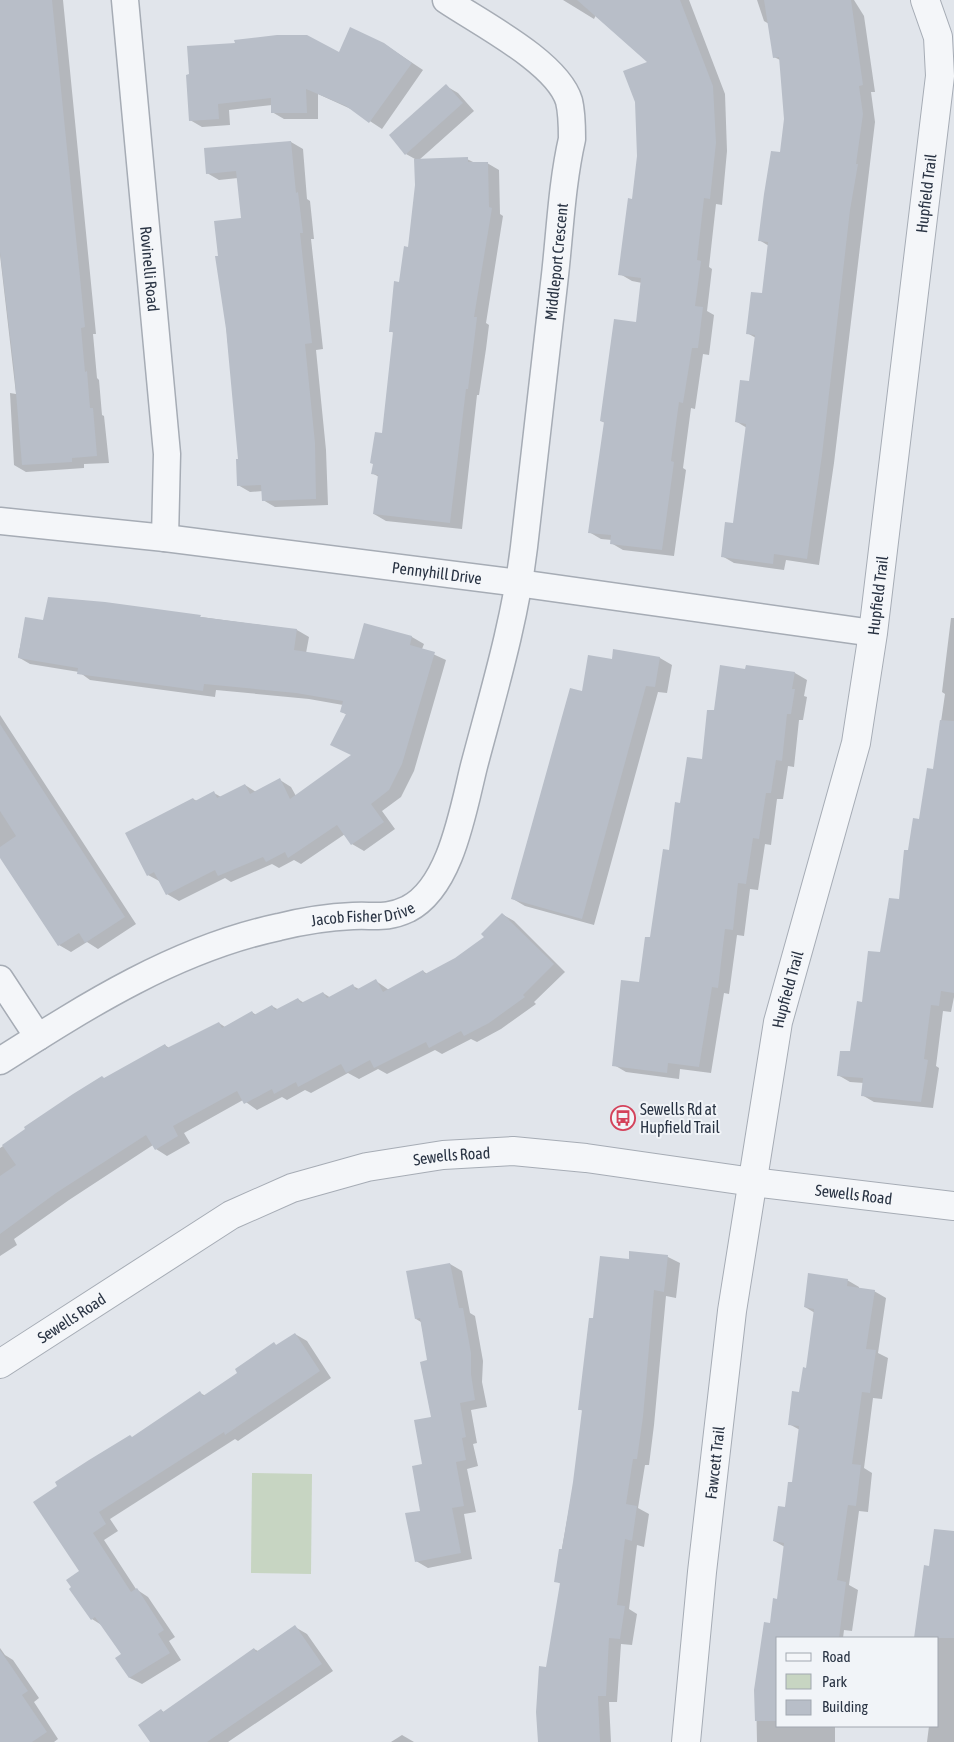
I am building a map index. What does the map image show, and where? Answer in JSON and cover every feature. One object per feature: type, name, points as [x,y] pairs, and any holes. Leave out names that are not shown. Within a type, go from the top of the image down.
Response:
[{"type":"street","name":"Rovinelli Road","points":[[125,0],[167,454],[165,538]]},
{"type":"street","name":"Middleport Crescent","points":[[446,0],[544,64],[564,91],[572,119],[572,139],[524,550],[518,582]]},
{"type":"street","name":"Hupfield Trail","points":[[753,1182],[778,1022],[856,743],[873,633],[946,38],[925,0]]},
{"type":"street","name":"Pennyhill Drive","points":[[0,521],[165,538],[518,582],[873,633]]},
{"type":"street","name":"Jacob Fisher Drive","points":[[0,1060],[131,982],[175,960],[221,942],[281,926],[354,916],[372,918],[387,916],[408,909],[424,898],[443,872],[462,814],[510,626],[518,582]]},
{"type":"street","points":[[0,979],[38,1037]]},
{"type":"street","name":"Sewells Road","points":[[0,1364],[231,1215],[292,1188],[367,1167],[443,1155],[513,1151],[586,1158],[753,1182],[954,1206]]},
{"type":"street","name":"Fawcett Trail","points":[[686,1742],[732,1310],[753,1182]]},
{"type":"green space","points":[[252,1473],[312,1474],[311,1574],[251,1573]]},
{"type":"building","points":[[0,0],[52,0],[85,327],[81,328],[85,372],[87,371],[90,408],[93,408],[97,456],[72,458],[72,462],[22,465],[14,369],[0,252]]},
{"type":"building","points":[[577,0],[680,0],[713,86],[716,143],[710,199],[704,198],[697,260],[701,261],[695,306],[703,307],[698,348],[692,348],[683,403],[679,402],[671,461],[674,462],[662,550],[610,544],[611,535],[588,533],[604,422],[600,421],[614,319],[636,322],[641,278],[618,275],[628,198],[632,199],[637,156],[635,102],[623,71],[647,62]]},
{"type":"building","points":[[764,0],[851,0],[863,85],[859,86],[863,114],[856,164],[858,164],[850,210],[822,455],[807,559],[774,554],[773,564],[721,557],[725,522],[733,523],[746,424],[735,422],[740,380],[749,381],[755,335],[746,334],[751,292],[762,293],[768,242],[758,241],[764,194],[771,151],[780,152],[784,119],[779,57],[773,58]]},
{"type":"building","points":[[350,27],[384,43],[412,63],[369,123],[346,106],[306,89],[307,113],[271,113],[271,98],[218,104],[219,119],[189,121],[186,75],[189,74],[187,46],[235,43],[234,40],[277,35],[307,35],[339,52]]},
{"type":"building","points":[[446,84],[463,103],[405,155],[389,135]]},
{"type":"building","points":[[291,141],[296,193],[298,192],[303,233],[300,233],[312,343],[305,344],[315,443],[316,499],[262,501],[261,485],[237,486],[236,459],[238,459],[226,329],[215,256],[218,256],[214,221],[241,218],[236,171],[206,174],[204,148]]},
{"type":"building","points":[[468,157],[468,162],[488,162],[489,207],[492,208],[474,317],[477,317],[468,389],[466,389],[450,523],[373,514],[378,475],[371,474],[373,464],[370,463],[375,432],[382,433],[393,332],[389,332],[394,281],[399,282],[404,246],[408,247],[415,185],[414,159]]},
{"type":"building","points":[[48,597],[105,602],[201,615],[200,617],[297,629],[294,650],[354,659],[364,623],[412,636],[410,645],[435,652],[402,764],[389,790],[371,804],[384,822],[351,845],[337,825],[288,858],[285,852],[266,862],[263,857],[218,876],[215,870],[166,895],[154,872],[147,876],[125,833],[193,798],[195,801],[214,791],[217,798],[245,784],[250,794],[280,778],[290,799],[351,755],[330,745],[346,714],[340,712],[343,701],[296,693],[204,684],[203,691],[77,674],[78,668],[18,658],[25,617],[43,620]]},
{"type":"building","points":[[613,649],[660,657],[655,687],[646,686],[582,919],[511,899],[570,688],[582,691],[588,655],[612,659]]},
{"type":"building","points":[[720,665],[745,669],[746,665],[795,672],[792,689],[795,689],[791,714],[787,714],[782,761],[776,760],[771,793],[766,793],[759,839],[753,838],[746,884],[738,883],[733,930],[725,929],[718,988],[712,987],[699,1067],[668,1063],[667,1073],[612,1066],[621,980],[639,982],[645,937],[650,937],[663,849],[669,850],[675,802],[680,803],[687,757],[702,759],[707,710],[714,710]]},
{"type":"building","points":[[940,720],[954,721],[954,993],[941,991],[939,1006],[931,1005],[924,1059],[928,1060],[921,1102],[861,1096],[863,1078],[837,1076],[840,1051],[850,1051],[857,1001],[862,1002],[868,951],[880,952],[889,898],[899,899],[904,850],[908,850],[913,818],[919,819],[927,768],[933,769]]},
{"type":"building","points":[[0,724],[125,917],[85,943],[79,933],[58,946],[0,858],[0,847],[16,836],[0,811]]},
{"type":"building","points":[[502,913],[554,964],[523,995],[525,997],[489,1023],[464,1036],[461,1031],[429,1048],[426,1042],[374,1068],[370,1060],[346,1073],[341,1064],[298,1087],[296,1082],[274,1094],[272,1089],[244,1104],[237,1091],[173,1126],[178,1136],[155,1150],[146,1135],[56,1193],[0,1234],[0,1176],[16,1165],[2,1145],[25,1129],[24,1127],[73,1094],[102,1076],[104,1078],[165,1044],[167,1048],[219,1022],[222,1028],[252,1011],[254,1015],[272,1005],[275,1010],[298,998],[301,1003],[323,992],[327,998],[353,984],[356,990],[376,979],[383,992],[423,970],[425,974],[455,958],[484,937],[481,934]]},
{"type":"building","points":[[629,1251],[668,1255],[664,1292],[654,1290],[643,1417],[637,1459],[633,1459],[626,1504],[637,1506],[632,1541],[625,1539],[617,1605],[625,1606],[620,1639],[609,1638],[606,1696],[598,1696],[600,1742],[538,1742],[536,1712],[539,1666],[546,1667],[560,1583],[554,1582],[559,1549],[562,1549],[573,1482],[582,1410],[578,1410],[589,1318],[593,1318],[600,1256],[629,1259]]},
{"type":"building","points":[[450,1263],[459,1308],[463,1308],[471,1353],[471,1374],[475,1400],[460,1403],[466,1437],[462,1438],[466,1460],[456,1462],[464,1506],[452,1508],[461,1553],[415,1562],[405,1513],[420,1511],[412,1466],[422,1464],[414,1420],[431,1417],[420,1362],[427,1360],[420,1318],[415,1319],[406,1271]]},
{"type":"building","points":[[808,1273],[848,1279],[847,1286],[875,1290],[866,1349],[876,1350],[870,1393],[862,1392],[852,1464],[861,1465],[856,1506],[848,1505],[837,1580],[846,1582],[839,1637],[776,1637],[776,1721],[755,1721],[754,1690],[764,1622],[770,1623],[773,1598],[777,1599],[784,1543],[773,1541],[778,1506],[785,1507],[788,1482],[792,1482],[799,1426],[788,1425],[792,1391],[799,1392],[803,1367],[806,1368],[814,1309],[804,1307]]},
{"type":"building","points":[[295,1333],[320,1371],[225,1435],[224,1432],[99,1512],[106,1524],[93,1533],[131,1592],[137,1588],[164,1630],[158,1634],[170,1653],[129,1678],[115,1658],[121,1654],[95,1617],[91,1620],[69,1589],[71,1587],[66,1580],[79,1571],[33,1502],[57,1486],[55,1482],[89,1460],[130,1435],[132,1437],[200,1391],[203,1396],[237,1373],[235,1369],[274,1342],[276,1345]]},
{"type":"building","points":[[934,1529],[954,1531],[954,1638],[914,1637],[924,1565],[929,1566]]},
{"type":"building","points":[[295,1625],[322,1664],[207,1742],[150,1742],[138,1725],[161,1709],[163,1712],[254,1648],[256,1652]]},
{"type":"building","points":[[0,1650],[28,1691],[22,1695],[47,1732],[32,1742],[0,1742]]},
{"type":"place","name":"Sewells Rd at Hupfield Trail","points":[[623,1118]]}]
